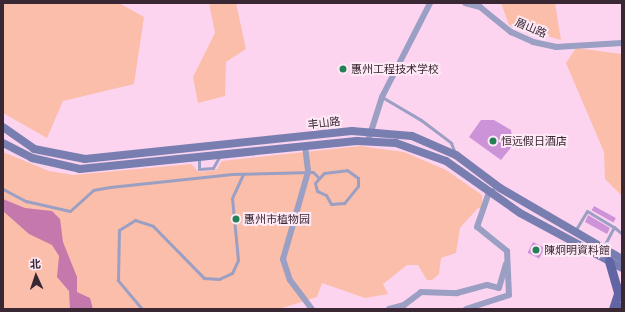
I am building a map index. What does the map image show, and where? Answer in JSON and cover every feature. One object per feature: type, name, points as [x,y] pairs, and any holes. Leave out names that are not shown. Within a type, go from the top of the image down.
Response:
[{"type":"main road","name":"丰山路","points":[[3,127],[34,148],[69,158],[99,159],[370,130],[412,136],[456,154],[500,188],[622,259]]},
{"type":"main road","name":"丰山路","points":[[3,143],[32,158],[69,168],[368,141],[396,143],[446,161],[489,193],[622,268]]},
{"type":"main road","points":[[199,157],[208,147]]},
{"type":"main road","points":[[605,249],[622,251]]},
{"type":"main road","points":[[608,261],[618,292]]},
{"type":"main road","points":[[613,309],[622,282]]},
{"type":"street","points":[[368,141],[370,130],[382,97],[430,3]]},
{"type":"street","name":"眉山路","points":[[465,3],[480,7],[511,32],[533,42],[556,47],[622,43]]},
{"type":"street","points":[[305,146],[308,172],[283,260],[290,280],[312,309]]},
{"type":"street","points":[[466,309],[509,295],[506,251],[477,227],[489,193],[500,188]]},
{"type":"street","points":[[389,309],[404,305],[421,292],[457,293],[488,285],[499,288],[507,261]]},
{"type":"lane","points":[[382,97],[451,143],[456,154]]},
{"type":"lane","points":[[199,157],[199,169],[213,168],[220,155]]},
{"type":"lane","points":[[347,170],[358,178],[358,186],[344,203],[331,204],[326,195],[317,191],[318,177],[324,173],[347,170]]},
{"type":"lane","points":[[3,189],[26,201],[70,211],[98,189],[243,174],[308,172],[318,177]]},
{"type":"lane","points":[[142,309],[118,280],[119,230],[135,220],[153,226],[204,278],[219,279],[232,273],[238,260],[232,198],[243,174]]},
{"type":"lane","points":[[574,232],[587,211],[614,227],[622,234]]},
{"type":"lane","points":[[605,249],[614,227]]},
{"type":"shaded area","points":[[4,3],[119,3],[144,17],[134,84],[63,101],[47,138],[3,113]]},
{"type":"shaded area","points":[[209,3],[236,3],[246,49],[226,62],[225,96],[198,103],[193,77],[215,33]]},
{"type":"shaded area","points":[[501,3],[555,3],[561,40],[509,25]]},
{"type":"shaded area","points":[[576,48],[622,54],[622,196],[605,179],[604,152],[566,63]]},
{"type":"shaded area","name":"惠州市植物园","points":[[360,146],[404,152],[446,170],[482,195],[483,209],[478,208],[460,228],[456,253],[441,258],[439,274],[432,280],[427,280],[418,265],[407,265],[383,284],[388,294],[365,298],[322,283],[317,297],[279,309],[3,309],[3,152],[49,171],[73,175],[191,164],[199,172],[216,170],[222,161]]},
{"type":"shaded area","points":[[3,199],[25,208],[52,211],[60,219],[63,242],[77,277],[77,292],[90,298],[93,309],[70,309],[69,291],[57,277],[59,256],[52,245],[29,234],[3,211]]},
{"type":"building","name":"恒远假日酒店","points":[[481,120],[494,120],[511,130],[513,145],[501,160],[469,137]]},
{"type":"building","points":[[594,206],[616,218],[613,222],[592,210]]},
{"type":"building","points":[[588,215],[610,228],[607,234],[585,222]]},
{"type":"building","name":"陳炯明資料館","points":[[533,242],[545,248],[539,259],[528,253]]},
{"type":"place","name":"惠州工程技术学校","points":[[343,69]]},
{"type":"place","name":"恒远假日酒店","points":[[493,141]]},
{"type":"place","name":"惠州市植物园","points":[[236,219]]},
{"type":"place","name":"陳炯明資料館","points":[[536,250]]}]
